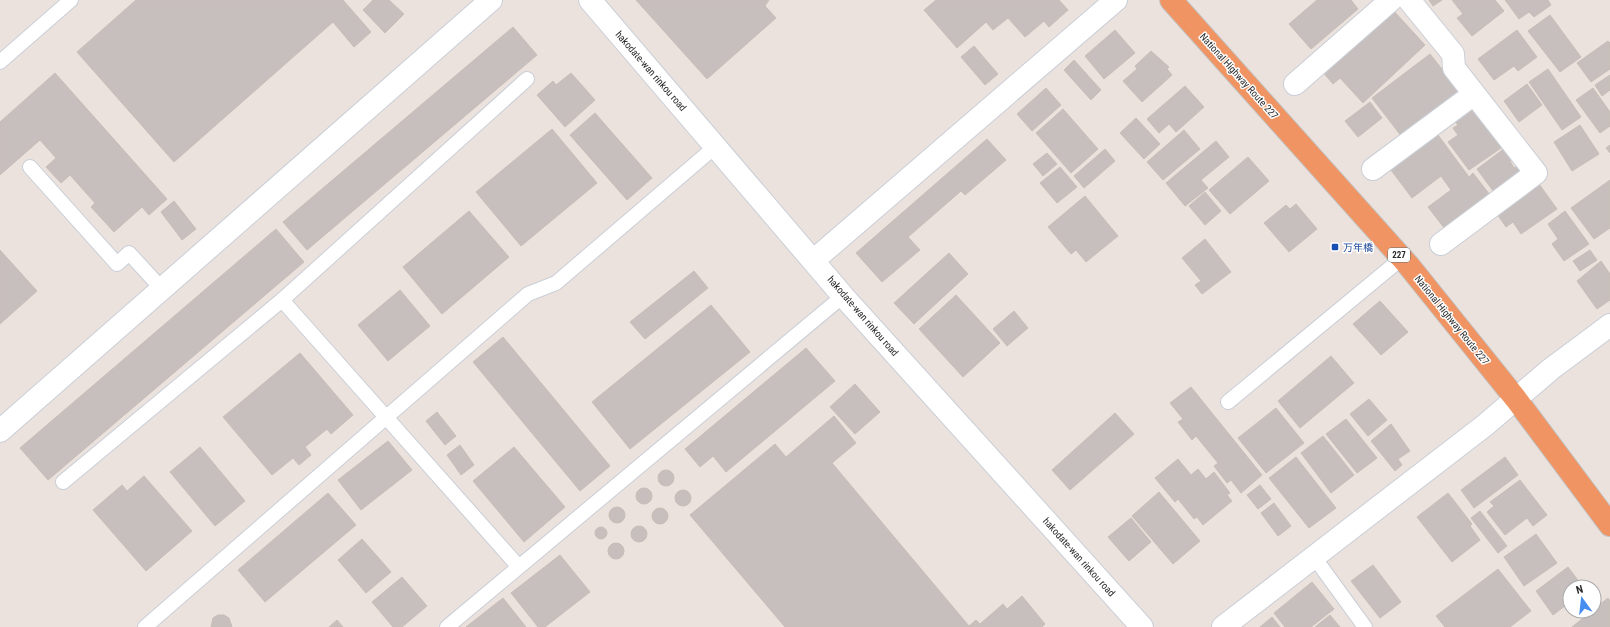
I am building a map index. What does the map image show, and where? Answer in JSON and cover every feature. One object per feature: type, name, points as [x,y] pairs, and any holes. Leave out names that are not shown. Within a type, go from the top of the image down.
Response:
[{"type":"highway","name":"National Highway Route 227","points":[[1170,0],[1402,258],[1516,399],[1610,525]]},
{"type":"street","points":[[0,431],[491,0]]},
{"type":"street","name":"hakodate-wan rinkou road","points":[[590,0],[814,260],[843,296],[1142,627]]},
{"type":"street","points":[[814,260],[1116,0]]},
{"type":"street","points":[[1296,84],[1390,0]]},
{"type":"street","points":[[1409,0],[1453,54],[1454,68],[1536,173],[1441,244]]},
{"type":"street","points":[[1373,169],[1474,94]]},
{"type":"street","points":[[1222,627],[1484,426],[1551,369],[1610,324]]},
{"type":"lane","points":[[0,62],[71,0]]},
{"type":"lane","points":[[63,482],[282,300],[527,79]]},
{"type":"lane","points":[[145,627],[528,294],[556,283],[716,146]]},
{"type":"lane","points":[[30,167],[117,264],[129,253],[162,289]]},
{"type":"lane","points":[[1228,402],[1402,258]]},
{"type":"lane","points":[[447,627],[843,296]]},
{"type":"lane","points":[[282,300],[519,566]]},
{"type":"lane","points":[[1314,557],[1365,627]]},
{"type":"building","points":[[136,0],[343,0],[371,32],[354,47],[333,22],[174,162],[77,52]]},
{"type":"building","points":[[373,0],[389,0],[404,14],[385,33],[363,10]]},
{"type":"building","points":[[636,0],[769,0],[765,6],[776,18],[707,79]]},
{"type":"building","points":[[936,0],[1059,0],[1068,10],[1049,27],[1044,21],[1025,37],[1008,18],[993,30],[986,22],[957,48],[924,10]]},
{"type":"building","points":[[1317,0],[1351,0],[1358,9],[1311,49],[1289,24]]},
{"type":"building","points":[[1429,0],[1442,0],[1433,6]]},
{"type":"building","points":[[1452,0],[1495,0],[1504,11],[1472,36],[1457,18],[1463,14]]},
{"type":"building","points":[[1505,0],[1548,0],[1551,5],[1534,17],[1529,12],[1519,19]]},
{"type":"building","points":[[1391,8],[1425,45],[1363,103],[1340,78],[1333,84],[1322,71]]},
{"type":"building","points":[[1550,15],[1581,57],[1560,72],[1528,31]]},
{"type":"building","points":[[513,27],[537,55],[307,250],[283,222]]},
{"type":"building","points":[[1115,30],[1135,53],[1104,79],[1085,56]]},
{"type":"building","points":[[1517,30],[1537,57],[1518,71],[1514,66],[1494,80],[1478,59]]},
{"type":"building","points":[[1608,41],[1610,43],[1610,69],[1591,82],[1577,63]]},
{"type":"building","points":[[974,46],[998,74],[985,85],[961,57]]},
{"type":"building","points":[[1151,51],[1169,67],[1167,69],[1172,75],[1142,102],[1123,81],[1137,69],[1135,66]]},
{"type":"building","points":[[1430,54],[1460,92],[1402,137],[1372,98]]},
{"type":"building","points":[[1074,60],[1101,90],[1091,100],[1064,70]]},
{"type":"building","points":[[1548,69],[1581,117],[1562,130],[1529,82]]},
{"type":"building","points":[[55,73],[167,199],[149,215],[142,207],[114,232],[91,207],[95,203],[70,175],[61,183],[46,167],[56,158],[40,140],[0,175],[0,122]]},
{"type":"building","points":[[571,73],[595,100],[565,127],[537,95],[553,81],[556,85]]},
{"type":"building","points":[[1610,75],[1610,90],[1602,96],[1595,85]]},
{"type":"building","points":[[1527,84],[1542,105],[1519,122],[1504,101]]},
{"type":"building","points":[[1185,86],[1204,107],[1176,132],[1169,124],[1159,133],[1147,119]]},
{"type":"building","points":[[1046,88],[1061,105],[1032,131],[1017,114]]},
{"type":"building","points":[[1593,88],[1610,112],[1610,126],[1600,133],[1576,100]]},
{"type":"building","points":[[1370,102],[1382,118],[1358,137],[1345,121]]},
{"type":"building","points":[[1471,107],[1501,148],[1469,170],[1448,142],[1458,135],[1453,128],[1458,125],[1453,119]]},
{"type":"building","points":[[1063,109],[1098,149],[1071,173],[1036,133]]},
{"type":"building","points":[[595,113],[652,178],[627,200],[570,135]]},
{"type":"building","points":[[1136,118],[1160,144],[1144,159],[1120,133]]},
{"type":"building","points":[[1580,125],[1599,154],[1572,171],[1554,142]]},
{"type":"building","points":[[552,129],[597,183],[521,246],[476,192]]},
{"type":"building","points":[[1184,130],[1200,149],[1163,180],[1147,162]]},
{"type":"building","points":[[1438,135],[1469,177],[1473,173],[1490,195],[1445,229],[1428,207],[1451,190],[1441,176],[1412,198],[1391,170]]},
{"type":"building","points":[[987,139],[1006,160],[965,195],[961,191],[908,237],[920,250],[882,282],[856,253]]},
{"type":"building","points":[[1216,141],[1229,157],[1201,180],[1208,188],[1185,206],[1166,183]]},
{"type":"building","points":[[1610,145],[1610,153],[1606,148]]},
{"type":"building","points":[[1505,148],[1513,158],[1510,161],[1514,168],[1519,165],[1525,173],[1496,195],[1477,169]]},
{"type":"building","points":[[1105,149],[1115,161],[1084,188],[1074,176]]},
{"type":"building","points":[[1047,153],[1057,164],[1043,176],[1033,164]]},
{"type":"building","points":[[1248,157],[1269,181],[1230,214],[1209,190]]},
{"type":"building","points":[[1060,167],[1077,187],[1057,203],[1040,183]]},
{"type":"building","points":[[1610,180],[1610,228],[1594,239],[1571,208]]},
{"type":"building","points":[[1539,184],[1557,209],[1521,234],[1513,222],[1506,227],[1497,214]]},
{"type":"building","points":[[1205,192],[1221,211],[1205,225],[1189,206]]},
{"type":"building","points":[[1085,196],[1118,236],[1086,262],[1076,250],[1071,254],[1048,227]]},
{"type":"building","points":[[174,201],[196,229],[182,240],[161,212]]},
{"type":"building","points":[[1296,204],[1317,229],[1289,252],[1264,223],[1286,205],[1290,209]]},
{"type":"building","points":[[469,211],[509,257],[442,314],[403,267]]},
{"type":"building","points":[[1565,211],[1589,244],[1564,261],[1552,244],[1558,239],[1548,224]]},
{"type":"building","points":[[276,229],[304,262],[48,480],[20,448]]},
{"type":"building","points":[[1205,239],[1231,272],[1202,294],[1195,285],[1201,281],[1182,258]]},
{"type":"building","points":[[0,250],[37,291],[0,324]]},
{"type":"building","points":[[1590,250],[1597,260],[1580,271],[1573,261]]},
{"type":"building","points":[[949,253],[968,274],[914,324],[894,303]]},
{"type":"building","points":[[1601,261],[1610,274],[1610,300],[1597,309],[1577,281]]},
{"type":"building","points":[[694,271],[708,288],[645,339],[630,322]]},
{"type":"building","points":[[400,290],[430,326],[388,361],[358,325]]},
{"type":"building","points":[[956,295],[1000,343],[963,377],[919,329]]},
{"type":"building","points":[[1380,301],[1408,332],[1381,355],[1353,324]]},
{"type":"building","points":[[711,305],[750,352],[630,449],[592,402]]},
{"type":"building","points":[[1014,311],[1028,328],[1007,346],[993,329]]},
{"type":"building","points":[[503,337],[610,466],[580,491],[473,362]]},
{"type":"building","points":[[806,348],[835,381],[726,472],[713,456],[700,467],[685,449]]},
{"type":"building","points":[[300,353],[353,415],[331,434],[327,429],[305,447],[311,455],[299,465],[293,458],[272,475],[223,417]]},
{"type":"building","points":[[1331,356],[1354,383],[1300,428],[1278,401]]},
{"type":"building","points":[[855,384],[880,412],[855,434],[830,407]]},
{"type":"building","points":[[1191,387],[1262,475],[1241,493],[1231,480],[1227,483],[1214,466],[1218,463],[1196,436],[1192,440],[1178,422],[1183,419],[1170,403]]},
{"type":"building","points":[[1369,399],[1387,420],[1368,436],[1350,414]]},
{"type":"building","points":[[1276,408],[1304,443],[1266,473],[1238,438]]},
{"type":"building","points":[[437,412],[456,436],[445,445],[426,421]]},
{"type":"building","points":[[1115,413],[1134,434],[1070,490],[1052,470]]},
{"type":"building","points":[[834,416],[856,443],[832,463],[969,626],[976,620],[980,624],[1003,604],[1007,609],[1022,596],[1045,624],[1042,627],[785,627],[690,515],[775,444],[786,457]]},
{"type":"building","points":[[1346,419],[1377,458],[1357,473],[1326,434]]},
{"type":"building","points":[[1391,424],[1410,451],[1398,459],[1402,465],[1395,471],[1371,441]]},
{"type":"building","points":[[1323,436],[1354,475],[1331,493],[1301,453]]},
{"type":"building","points":[[388,441],[412,470],[361,510],[338,480]]},
{"type":"building","points":[[460,445],[474,465],[461,475],[447,455]]},
{"type":"building","points":[[200,447],[245,501],[215,526],[170,472]]},
{"type":"building","points":[[514,447],[565,507],[524,542],[473,481]]},
{"type":"building","points":[[1296,457],[1336,508],[1309,528],[1269,478]]},
{"type":"building","points":[[1505,457],[1518,475],[1474,508],[1461,490]]},
{"type":"building","points":[[1178,459],[1191,475],[1198,469],[1206,479],[1214,472],[1230,493],[1227,495],[1232,501],[1203,525],[1197,517],[1194,519],[1178,499],[1175,502],[1155,478]]},
{"type":"building","points":[[666,470],[673,475],[674,478],[669,485],[666,486],[659,481],[658,478],[663,471]]},
{"type":"building","points":[[144,476],[192,531],[146,571],[93,510],[122,485],[127,491]]},
{"type":"building","points":[[1520,480],[1547,515],[1533,526],[1527,518],[1505,535],[1487,512],[1494,506],[1490,502]]},
{"type":"building","points":[[1260,485],[1271,499],[1258,509],[1247,495]]},
{"type":"building","points":[[644,488],[651,493],[652,496],[647,503],[644,504],[637,499],[636,496],[641,489]]},
{"type":"building","points":[[683,490],[690,495],[691,498],[686,505],[683,506],[676,501],[675,498],[680,491]]},
{"type":"building","points":[[1159,492],[1200,541],[1173,564],[1132,516]]},
{"type":"building","points":[[328,493],[356,525],[265,602],[238,570]]},
{"type":"building","points":[[1448,493],[1472,524],[1470,526],[1480,540],[1452,562],[1417,517]]},
{"type":"building","points":[[1274,503],[1291,526],[1278,536],[1261,513]]},
{"type":"building","points":[[617,507],[623,509],[625,515],[623,521],[617,523],[611,521],[609,515],[611,509]]},
{"type":"building","points":[[660,508],[666,510],[668,516],[666,522],[660,524],[654,522],[652,516],[654,510]]},
{"type":"building","points":[[1480,511],[1507,546],[1498,553],[1471,518]]},
{"type":"building","points":[[1131,518],[1151,542],[1129,561],[1108,537]]},
{"type":"building","points":[[639,526],[645,528],[647,534],[645,540],[639,542],[633,540],[631,534],[633,528]]},
{"type":"building","points":[[599,527],[603,527],[607,533],[603,539],[599,539],[595,535],[595,531]]},
{"type":"building","points":[[1536,534],[1557,563],[1524,586],[1504,557]]},
{"type":"building","points":[[362,539],[391,572],[366,593],[338,560]]},
{"type":"building","points":[[616,543],[623,548],[624,551],[619,558],[616,559],[609,554],[608,551],[613,544]]},
{"type":"building","points":[[560,555],[590,592],[545,627],[538,627],[511,593]]},
{"type":"building","points":[[1373,565],[1401,602],[1380,618],[1351,581]]},
{"type":"building","points":[[1568,567],[1577,579],[1562,579],[1562,608],[1553,615],[1536,591]]},
{"type":"building","points":[[1498,569],[1531,611],[1510,627],[1445,627],[1436,616]]},
{"type":"building","points":[[402,577],[427,606],[402,627],[393,627],[372,602]]},
{"type":"building","points":[[1312,582],[1334,609],[1311,627],[1285,627],[1274,613]]},
{"type":"building","points":[[503,598],[526,627],[466,627]]},
{"type":"building","points":[[1608,598],[1610,601],[1610,627],[1572,627],[1582,619],[1602,619],[1602,603]]},
{"type":"building","points":[[218,615],[224,615],[229,618],[232,627],[211,627],[213,618]]},
{"type":"building","points":[[1330,615],[1340,627],[1315,627]]},
{"type":"building","points":[[1272,617],[1280,627],[1260,627]]},
{"type":"building","points":[[337,620],[343,627],[329,627]]},
{"type":"place","name":"万年橋","points":[[1335,247]]}]
